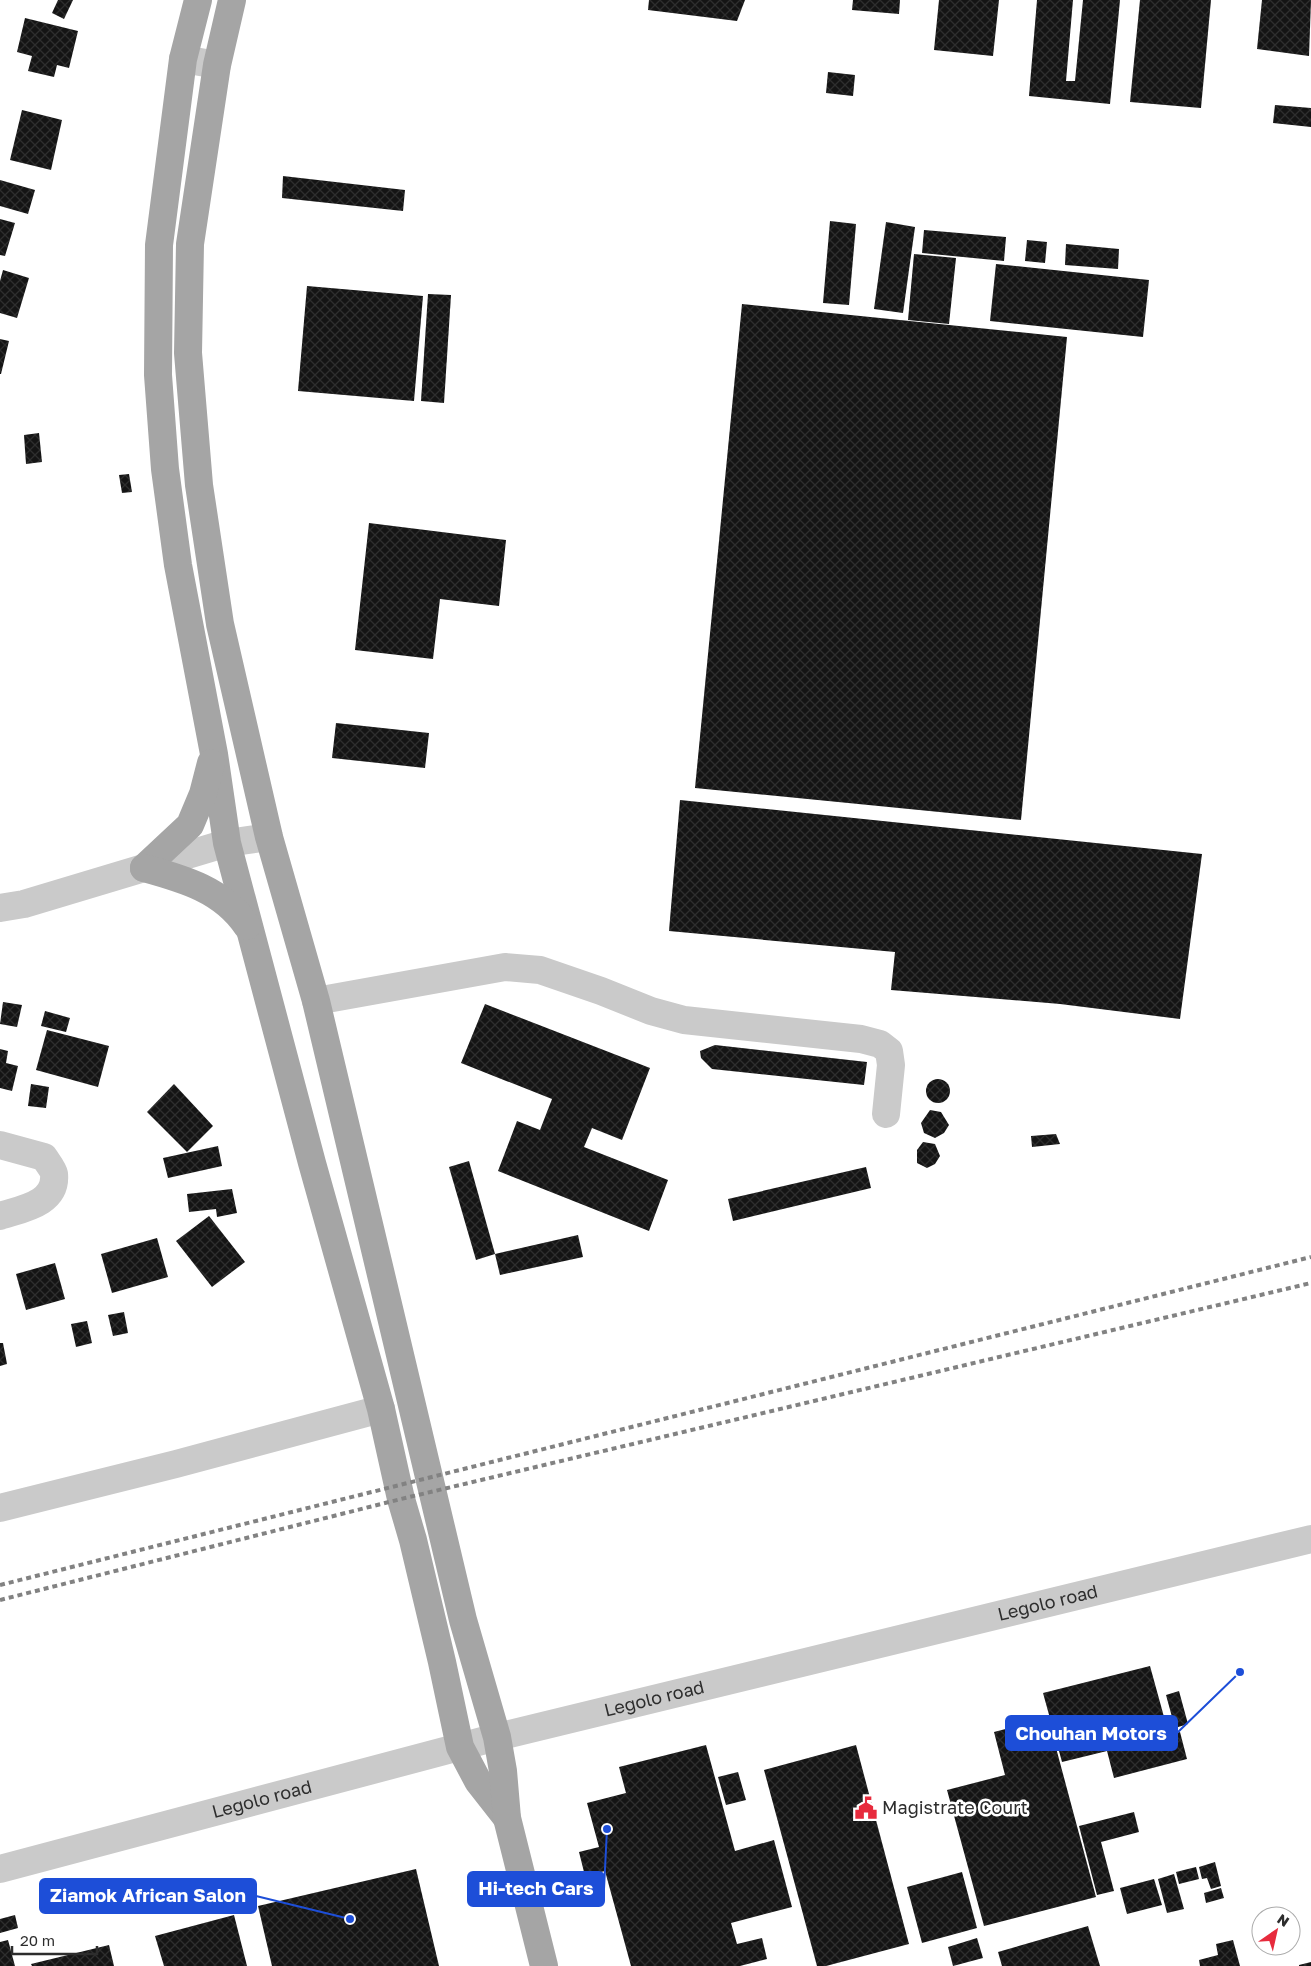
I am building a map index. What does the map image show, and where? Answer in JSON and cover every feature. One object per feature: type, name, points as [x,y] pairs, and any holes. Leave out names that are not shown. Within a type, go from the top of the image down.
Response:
[{"type":"main road","points":[[198,0],[182,59],[159,245],[158,374],[165,469],[178,565],[214,754],[228,843],[312,1163],[381,1409],[401,1499],[413,1540],[442,1662],[460,1747],[478,1781],[507,1818]]},
{"type":"main road","points":[[232,0],[217,65],[190,244],[188,353],[199,485],[220,624],[270,838],[316,1001],[463,1620],[497,1737],[503,1771],[507,1818],[544,1966]]},
{"type":"main road","points":[[214,754],[203,794],[190,825],[144,868],[198,885],[217,895],[240,915],[250,930]]},
{"type":"street","points":[[182,59],[217,65]]},
{"type":"street","points":[[0,908],[24,904],[228,843],[270,838]]},
{"type":"street","points":[[316,1001],[505,966],[540,970],[601,991],[650,1011],[684,1020],[861,1039],[880,1044],[889,1052],[891,1065],[886,1114]]},
{"type":"street","points":[[0,1145],[44,1158],[54,1173],[52,1190],[37,1204],[0,1216]]},
{"type":"street","points":[[0,1508],[176,1464],[381,1409]]},
{"type":"street","name":"Legolo road","points":[[0,1869],[497,1737],[1311,1539]]},
{"type":"building","points":[[58,0],[73,0],[64,19],[52,13]]},
{"type":"building","points":[[649,0],[745,0],[737,21],[648,10]]},
{"type":"building","points":[[853,0],[900,0],[899,14],[852,10]]},
{"type":"building","points":[[939,0],[999,0],[993,56],[934,50]]},
{"type":"building","points":[[1037,0],[1073,0],[1066,81],[1075,81],[1083,0],[1120,0],[1110,104],[1029,96]]},
{"type":"building","points":[[1140,0],[1211,0],[1201,108],[1130,102]]},
{"type":"building","points":[[1262,0],[1311,0],[1309,56],[1257,49]]},
{"type":"building","points":[[25,18],[78,31],[69,68],[57,65],[54,77],[28,71],[32,56],[17,52]]},
{"type":"building","points":[[828,72],[855,75],[853,96],[826,93]]},
{"type":"building","points":[[1275,105],[1311,108],[1311,127],[1273,123]]},
{"type":"building","points":[[22,110],[62,120],[51,170],[10,160]]},
{"type":"building","points":[[283,176],[405,190],[403,211],[282,198]]},
{"type":"building","points":[[0,180],[35,190],[28,214],[0,206]]},
{"type":"building","points":[[0,219],[15,223],[5,256],[0,255]]},
{"type":"building","points":[[830,221],[856,224],[849,305],[823,303]]},
{"type":"building","points":[[886,222],[915,227],[903,313],[874,309]]},
{"type":"building","points":[[924,230],[1006,237],[1004,261],[922,253]]},
{"type":"building","points":[[1027,240],[1047,242],[1045,263],[1025,261]]},
{"type":"building","points":[[1066,244],[1119,249],[1118,269],[1065,265]]},
{"type":"building","points":[[914,254],[956,258],[949,324],[908,320]]},
{"type":"building","points":[[996,264],[1149,280],[1143,337],[990,321]]},
{"type":"building","points":[[3,270],[29,278],[17,318],[0,313],[0,281]]},
{"type":"building","points":[[307,286],[423,296],[414,401],[298,391]]},
{"type":"building","points":[[428,294],[451,295],[444,403],[421,401]]},
{"type":"building","points":[[742,304],[1067,337],[1021,820],[695,788]]},
{"type":"building","points":[[0,339],[9,341],[1,374],[0,374]]},
{"type":"building","points":[[39,433],[42,462],[26,464],[24,435]]},
{"type":"building","points":[[129,474],[132,492],[122,493],[119,475]]},
{"type":"building","points":[[369,523],[506,540],[499,606],[440,599],[433,659],[355,650]]},
{"type":"building","points":[[336,723],[429,733],[425,768],[332,758]]},
{"type":"building","points":[[680,800],[1202,854],[1180,1019],[1060,1004],[891,990],[895,952],[669,931]]},
{"type":"building","points":[[3,1002],[22,1005],[17,1027],[0,1024]]},
{"type":"building","points":[[485,1004],[650,1068],[622,1140],[592,1128],[584,1147],[668,1180],[649,1231],[498,1171],[517,1121],[540,1130],[552,1099],[461,1063]]},
{"type":"building","points":[[45,1011],[70,1018],[66,1032],[41,1026]]},
{"type":"building","points":[[47,1030],[109,1046],[98,1087],[36,1070]]},
{"type":"building","points":[[715,1045],[867,1062],[864,1085],[712,1069],[701,1058],[700,1051]]},
{"type":"building","points":[[0,1049],[8,1051],[6,1063],[18,1066],[12,1091],[0,1088]]},
{"type":"building","points":[[938,1079],[947,1082],[950,1091],[947,1100],[938,1103],[929,1100],[926,1091],[929,1082]]},
{"type":"building","points":[[31,1084],[49,1087],[46,1108],[28,1106]]},
{"type":"building","points":[[174,1084],[213,1126],[187,1152],[147,1112]]},
{"type":"building","points":[[930,1110],[941,1112],[949,1125],[944,1133],[935,1138],[924,1133],[921,1123]]},
{"type":"building","points":[[1056,1134],[1060,1144],[1032,1147],[1031,1136]]},
{"type":"building","points":[[923,1142],[935,1144],[940,1156],[935,1164],[927,1168],[917,1163],[917,1150]]},
{"type":"building","points":[[218,1146],[222,1166],[168,1178],[163,1158]]},
{"type":"building","points":[[469,1161],[495,1254],[476,1260],[449,1167]]},
{"type":"building","points":[[866,1167],[871,1188],[733,1221],[728,1199]]},
{"type":"building","points":[[232,1189],[237,1213],[217,1217],[216,1209],[189,1212],[187,1194]]},
{"type":"building","points":[[209,1216],[245,1262],[212,1287],[176,1241]]},
{"type":"building","points":[[578,1235],[583,1257],[500,1275],[495,1254]]},
{"type":"building","points":[[157,1238],[168,1277],[112,1293],[101,1254]]},
{"type":"building","points":[[55,1263],[65,1299],[26,1310],[16,1274]]},
{"type":"building","points":[[124,1312],[128,1333],[113,1336],[108,1315]]},
{"type":"building","points":[[87,1321],[92,1343],[76,1347],[71,1324]]},
{"type":"building","points":[[0,1343],[3,1343],[7,1364],[0,1366]]},
{"type":"building","points":[[1150,1666],[1169,1735],[1180,1732],[1187,1759],[1114,1778],[1107,1751],[1062,1762],[1043,1693]]},
{"type":"building","points":[[1179,1691],[1188,1724],[1175,1728],[1166,1695]]},
{"type":"building","points":[[1048,1718],[1096,1897],[984,1926],[947,1790],[1005,1775],[994,1732]]},
{"type":"building","points":[[706,1745],[735,1851],[774,1840],[792,1907],[731,1923],[737,1944],[762,1938],[767,1959],[740,1966],[631,1966],[605,1871],[585,1876],[579,1852],[599,1847],[587,1803],[626,1793],[619,1767]]},
{"type":"building","points":[[856,1745],[909,1944],[826,1966],[817,1966],[764,1770]]},
{"type":"building","points":[[738,1772],[746,1800],[726,1805],[718,1777]]},
{"type":"building","points":[[1134,1812],[1139,1832],[1101,1842],[1114,1891],[1097,1895],[1079,1826]]},
{"type":"building","points":[[1215,1862],[1221,1886],[1211,1889],[1207,1878],[1202,1879],[1199,1867]]},
{"type":"building","points":[[1196,1867],[1199,1879],[1179,1884],[1176,1872]]},
{"type":"building","points":[[416,1869],[439,1966],[272,1966],[258,1906]]},
{"type":"building","points":[[962,1872],[977,1928],[922,1943],[907,1887]]},
{"type":"building","points":[[1174,1874],[1184,1909],[1167,1913],[1158,1879]]},
{"type":"building","points":[[1154,1879],[1162,1905],[1127,1914],[1120,1888]]},
{"type":"building","points":[[1221,1888],[1224,1898],[1206,1903],[1204,1893]]},
{"type":"building","points":[[15,1915],[18,1928],[0,1933],[0,1919]]},
{"type":"building","points":[[234,1915],[247,1966],[164,1966],[155,1936]]},
{"type":"building","points":[[1088,1926],[1100,1966],[1002,1966],[998,1952]]},
{"type":"building","points":[[977,1938],[983,1958],[953,1966],[948,1947]]},
{"type":"building","points":[[8,1940],[15,1966],[0,1966],[0,1942]]},
{"type":"building","points":[[1233,1940],[1240,1966],[1200,1966],[1199,1960],[1218,1955],[1216,1944]]},
{"type":"building","points":[[109,1945],[114,1966],[32,1966],[31,1964]]},
{"type":"building","points":[[1311,1962],[1311,1966],[1299,1966],[1299,1965]]},
{"type":"railway","points":[[0,1585],[1311,1257]]},
{"type":"railway","points":[[0,1600],[401,1499],[1311,1283]]},
{"type":"place","name":"Chouhan Motors","points":[[1240,1672]]},
{"type":"place","name":"Magistrate Court","points":[[866,1808]]},
{"type":"place","name":"Hi-tech Cars","points":[[607,1829]]},
{"type":"place","name":"Ziamok African Salon","points":[[350,1919]]}]
